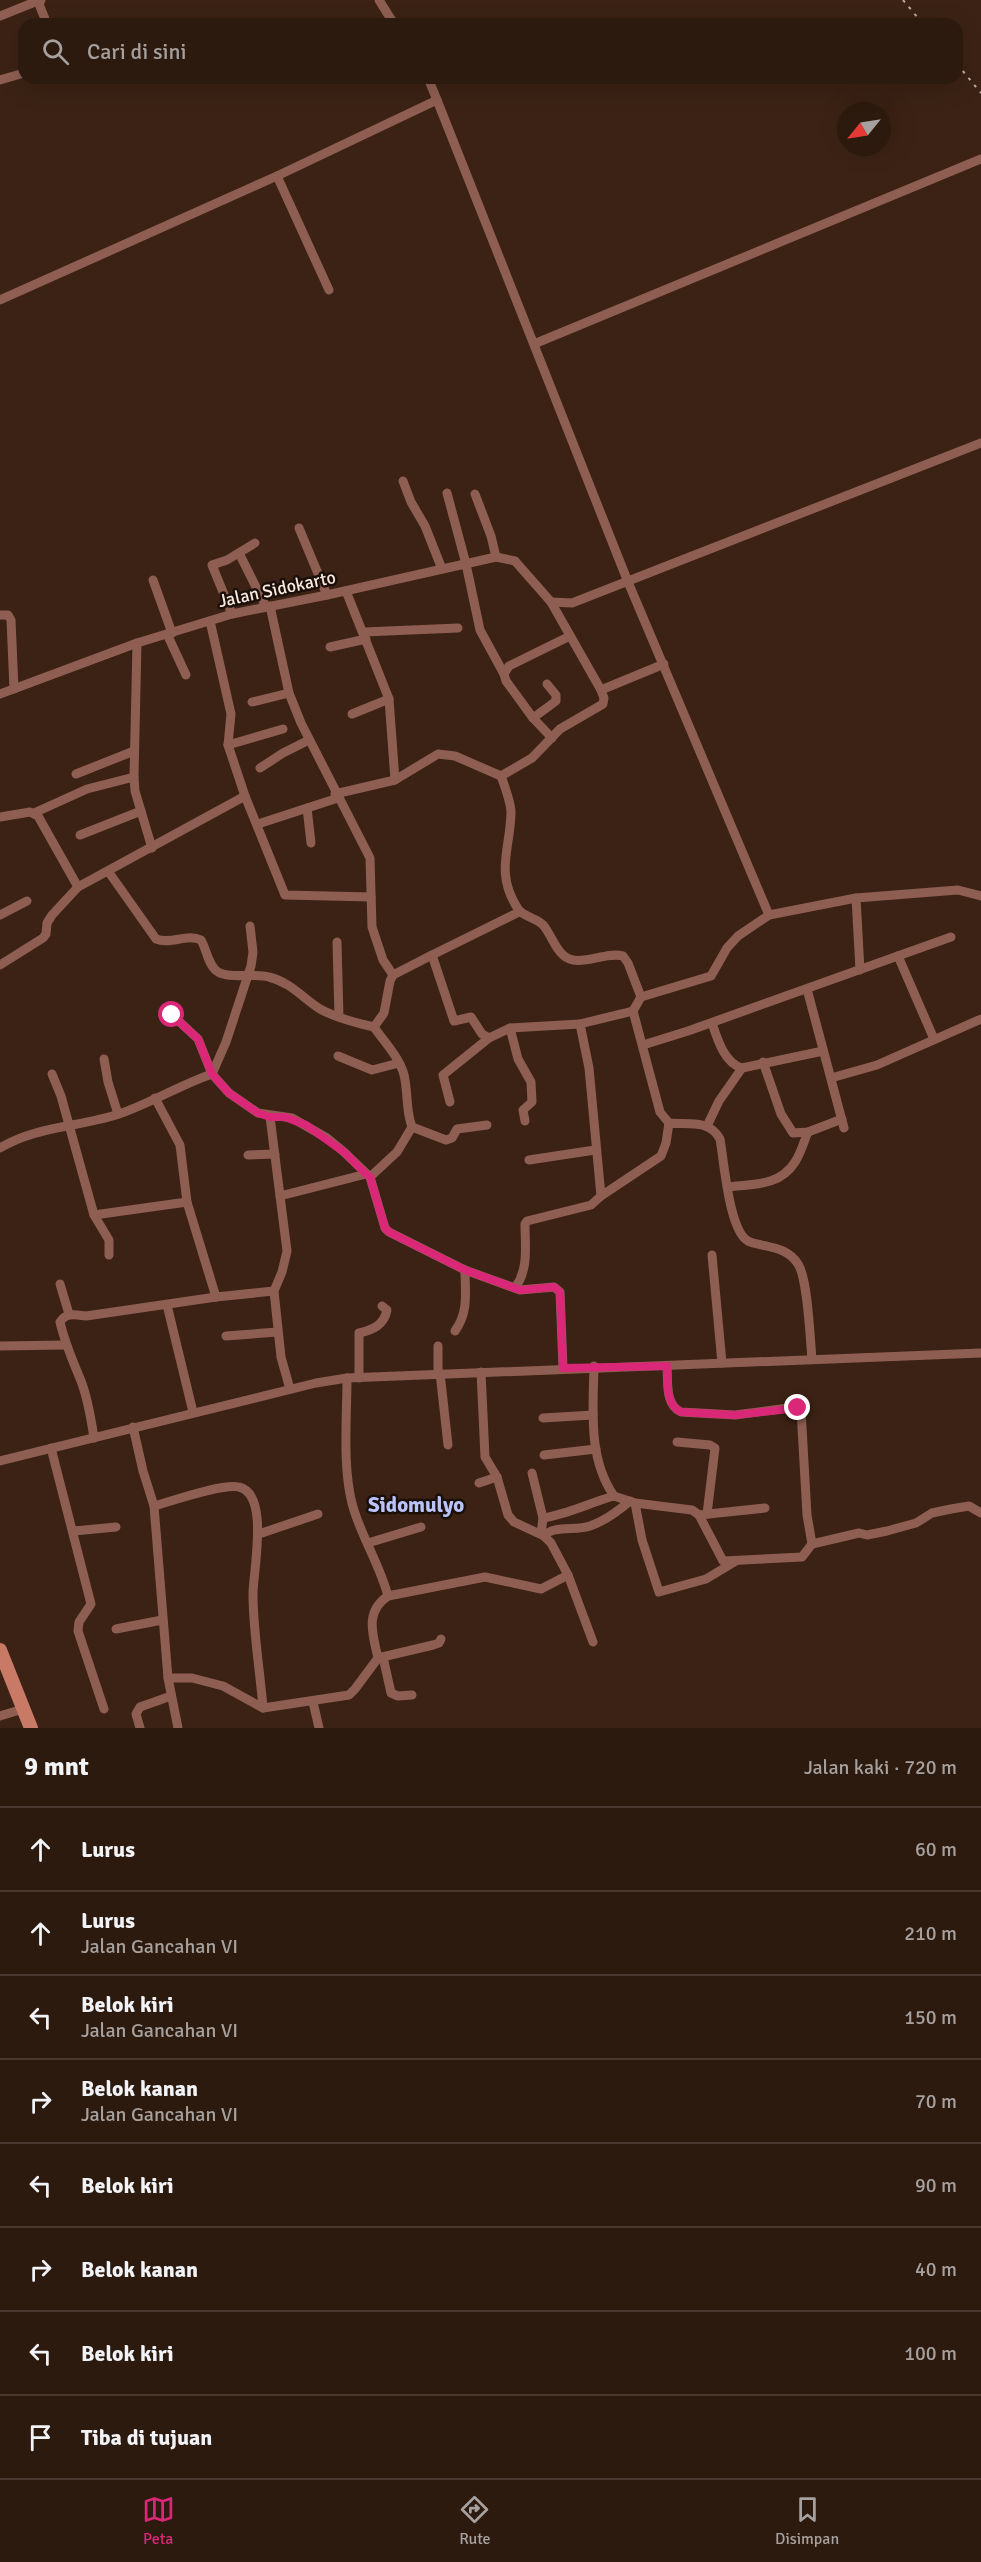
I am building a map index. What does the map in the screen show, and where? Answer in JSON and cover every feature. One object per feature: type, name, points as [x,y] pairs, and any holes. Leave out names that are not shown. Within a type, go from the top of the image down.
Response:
[{"type":"main road","points":[[0,1650],[31,1728]]},
{"type":"street","points":[[0,16],[41,0],[40,8],[44,18]]},
{"type":"street","points":[[379,0],[390,18]]},
{"type":"street","points":[[0,80],[18,75]]},
{"type":"street","points":[[430,84],[628,582],[769,915]]},
{"type":"street","points":[[0,300],[277,176],[437,100]]},
{"type":"street","points":[[534,344],[981,159]]},
{"type":"street","points":[[277,176],[329,290]]},
{"type":"street","points":[[551,602],[572,603],[981,443]]},
{"type":"street","points":[[403,481],[411,502],[425,526],[442,569]]},
{"type":"street","points":[[447,493],[466,564],[481,634],[506,681],[533,718],[552,738]]},
{"type":"street","points":[[475,494],[491,536],[496,557],[515,561],[551,602],[604,698],[603,704],[561,729],[532,758],[501,776]]},
{"type":"street","points":[[299,528],[327,596]]},
{"type":"street","points":[[232,614],[212,565],[255,543]]},
{"type":"street","points":[[239,553],[268,607],[289,693],[309,740],[370,858],[372,927],[383,960],[393,975]]},
{"type":"street","name":"Jalan Sidokarto","points":[[0,694],[137,643],[232,614],[327,596],[496,557]]},
{"type":"street","points":[[153,580],[186,675]]},
{"type":"street","points":[[346,591],[389,699],[394,780]]},
{"type":"street","points":[[0,615],[8,615],[11,620],[14,689]]},
{"type":"street","points":[[210,621],[231,714],[228,745],[245,796],[285,896],[371,897]]},
{"type":"street","points":[[330,647],[365,635],[458,628]]},
{"type":"street","points":[[504,674],[509,666],[570,636]]},
{"type":"street","points":[[137,643],[134,777],[152,848]]},
{"type":"street","points":[[601,690],[664,664]]},
{"type":"street","points":[[533,718],[556,701],[556,695],[547,684]]},
{"type":"street","points":[[252,702],[289,693]]},
{"type":"street","points":[[351,714],[389,699]]},
{"type":"street","points":[[228,745],[283,729]]},
{"type":"street","points":[[260,768],[309,740]]},
{"type":"street","points":[[76,774],[134,751]]},
{"type":"street","points":[[258,824],[337,796],[394,780],[438,754],[455,756],[501,776],[511,809],[504,856],[505,874],[510,894],[519,912],[543,925],[558,949],[573,961],[601,956],[623,956],[641,997]]},
{"type":"street","points":[[0,817],[34,813],[87,789],[134,777]]},
{"type":"street","points":[[0,964],[43,938],[51,915],[78,887],[245,796]]},
{"type":"street","points":[[307,808],[311,843]]},
{"type":"street","points":[[80,835],[141,811]]},
{"type":"street","points":[[34,813],[78,887]]},
{"type":"street","points":[[108,871],[156,939],[164,942],[195,937],[204,946],[211,966],[216,972],[270,977],[291,986],[321,1009],[374,1027],[399,1063],[405,1080],[406,1111],[412,1127],[446,1140],[452,1138],[458,1129],[487,1125]]},
{"type":"street","points":[[515,1288],[522,1279],[525,1267],[525,1224],[527,1221],[591,1205],[661,1156],[669,1123],[660,1112],[633,1011],[641,997],[711,976],[727,948],[738,936],[769,915],[856,898],[958,891],[981,896]]},
{"type":"street","points":[[856,898],[860,970]]},
{"type":"street","points":[[0,915],[27,901]]},
{"type":"street","points":[[374,1027],[384,1013],[393,975],[519,912]]},
{"type":"street","points":[[0,1148],[38,1131],[70,1127],[118,1114],[212,1074],[226,1042],[253,952],[250,926]]},
{"type":"street","points":[[643,1045],[712,1023],[951,937]]},
{"type":"street","points":[[337,942],[339,1017]]},
{"type":"street","points":[[432,955],[451,1018],[457,1022],[471,1017],[482,1034],[489,1038]]},
{"type":"street","points":[[898,956],[934,1039]]},
{"type":"street","points":[[763,1062],[781,1114],[790,1130],[797,1134],[843,1123],[807,989]]},
{"type":"street","points":[[167,1010],[198,1039],[212,1074],[229,1093],[258,1113],[270,1117],[285,1117],[306,1125],[344,1152],[368,1175],[387,1230],[465,1270],[520,1290],[554,1287],[560,1292],[563,1368]]},
{"type":"street","points":[[450,1102],[443,1075],[497,1032],[580,1024],[633,1011]]},
{"type":"street","points":[[831,1078],[876,1065],[981,1019]]},
{"type":"street","points":[[712,1023],[726,1055],[732,1064],[741,1068],[824,1051]]},
{"type":"street","points":[[580,1024],[590,1068],[595,1150],[601,1196]]},
{"type":"street","points":[[510,1029],[518,1059],[531,1082],[532,1102],[523,1110],[525,1121]]},
{"type":"street","points":[[338,1056],[372,1070],[399,1063]]},
{"type":"street","points":[[104,1059],[118,1114]]},
{"type":"street","points":[[707,1126],[719,1101],[741,1068]]},
{"type":"street","points":[[51,1074],[61,1096],[94,1215],[109,1240],[109,1255]]},
{"type":"street","points":[[155,1098],[180,1145],[187,1202],[216,1297]]},
{"type":"street","points":[[270,1117],[287,1251],[274,1292],[277,1332],[290,1389]]},
{"type":"street","points":[[669,1123],[696,1123],[716,1132],[720,1139],[734,1220],[742,1235],[751,1242],[777,1247],[797,1262],[802,1271],[812,1359]]},
{"type":"street","points":[[280,1196],[368,1175],[398,1152],[412,1127]]},
{"type":"street","points":[[728,1187],[764,1184],[781,1177],[797,1160],[808,1132]]},
{"type":"street","points":[[530,1160],[595,1150]]},
{"type":"street","points":[[248,1155],[275,1154]]},
{"type":"street","points":[[94,1215],[187,1202]]},
{"type":"street","points":[[712,1255],[722,1363]]},
{"type":"street","points":[[455,1331],[461,1323],[466,1307],[465,1270]]},
{"type":"street","points":[[60,1284],[69,1314]]},
{"type":"street","points":[[94,1438],[90,1411],[81,1382],[65,1345],[60,1322],[69,1314],[86,1316],[216,1297],[274,1292]]},
{"type":"street","points":[[167,1305],[193,1412]]},
{"type":"street","points":[[359,1378],[359,1333],[376,1328],[384,1320],[387,1310],[382,1306]]},
{"type":"street","points":[[226,1336],[277,1332]]},
{"type":"street","points":[[0,1346],[65,1345]]},
{"type":"street","points":[[438,1346],[448,1444]]},
{"type":"street","points":[[0,1461],[193,1412],[347,1378],[594,1366],[667,1366],[981,1353]]},
{"type":"street","points":[[594,1366],[593,1416],[596,1449],[601,1473],[614,1496]]},
{"type":"street","points":[[667,1366],[670,1402],[675,1409],[681,1412],[735,1415],[788,1408],[801,1410],[807,1515],[812,1544]]},
{"type":"street","points":[[481,1372],[485,1457],[497,1477],[510,1519],[542,1535],[551,1543],[568,1575],[593,1642]]},
{"type":"street","points":[[347,1378],[352,1507],[382,1574],[388,1596]]},
{"type":"street","points":[[543,1419],[593,1416]]},
{"type":"street","points":[[133,1427],[154,1506],[168,1678],[178,1728]]},
{"type":"street","points":[[677,1442],[710,1445],[716,1448],[703,1514],[720,1558],[726,1562],[802,1557],[812,1544],[859,1533],[867,1535],[887,1531],[916,1523],[932,1513],[951,1509],[969,1506],[981,1513]]},
{"type":"street","points":[[51,1448],[91,1604],[79,1623],[78,1631],[104,1709]]},
{"type":"street","points":[[544,1455],[596,1449]]},
{"type":"street","points":[[532,1473],[543,1518],[542,1535]]},
{"type":"street","points":[[479,1483],[497,1477]]},
{"type":"street","points":[[154,1506],[227,1487],[239,1487],[248,1492],[252,1499],[259,1534],[253,1593],[263,1708]]},
{"type":"street","points":[[543,1518],[563,1515],[572,1509],[614,1496],[632,1502],[692,1510],[703,1514],[765,1508]]},
{"type":"street","points":[[632,1502],[659,1592],[706,1579],[736,1561]]},
{"type":"street","points":[[542,1535],[552,1531],[587,1528],[612,1516],[632,1502]]},
{"type":"street","points":[[259,1534],[318,1514]]},
{"type":"street","points":[[74,1531],[116,1527]]},
{"type":"street","points":[[368,1543],[421,1527]]},
{"type":"street","points":[[412,1695],[398,1696],[391,1693],[372,1632],[372,1615],[376,1606],[388,1596],[485,1577],[541,1589],[568,1575]]},
{"type":"street","points":[[116,1629],[162,1620]]},
{"type":"street","points":[[168,1678],[192,1678],[223,1686],[263,1708],[313,1702],[349,1695],[380,1658],[433,1645],[439,1643],[441,1638]]},
{"type":"street","points":[[140,1728],[136,1714],[140,1707],[171,1696]]},
{"type":"street","points":[[313,1702],[319,1728]]},
{"type":"street","points":[[0,1716],[23,1709]]},
{"type":"railway","points":[[903,0],[918,18]]},
{"type":"railway","points":[[963,71],[981,93]]},
{"type":"district","name":"Sidomulyo","points":[[416,1505]]},
{"type":"route","points":[[172,1015],[198,1039],[212,1074],[229,1093],[258,1113],[270,1117],[292,1118],[306,1125],[327,1138],[370,1177],[385,1228],[389,1232],[465,1270],[520,1290],[554,1287],[557,1289],[560,1292],[563,1368],[667,1366],[670,1402],[675,1409],[681,1412],[735,1415],[798,1408]]}]
